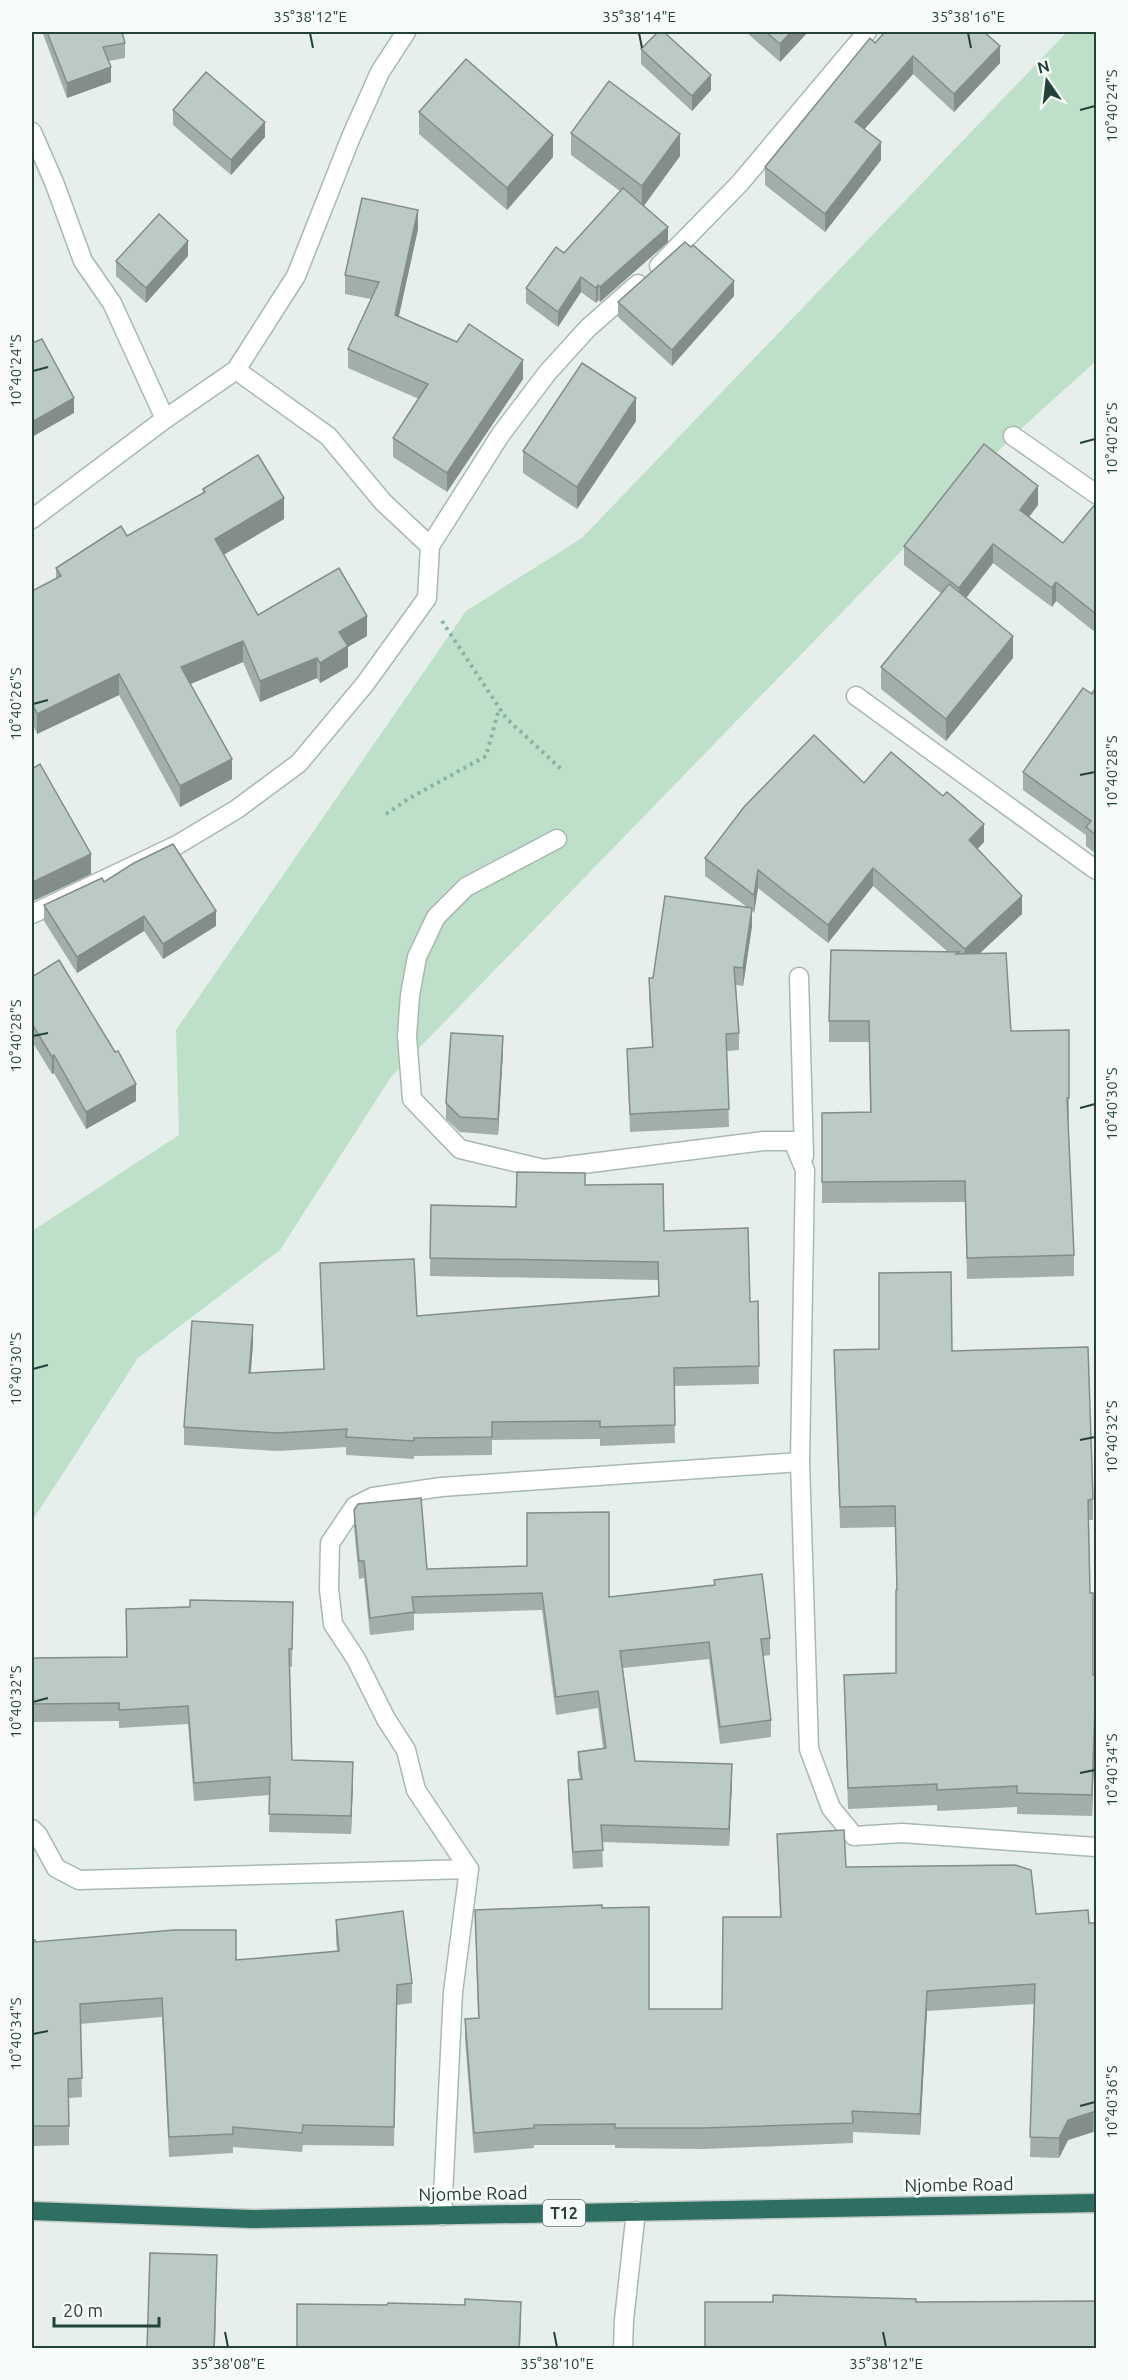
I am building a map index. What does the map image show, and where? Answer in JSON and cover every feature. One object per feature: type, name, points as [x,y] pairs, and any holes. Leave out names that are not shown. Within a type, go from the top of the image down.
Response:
[{"type":"highway","name":"Njombe Road","points":[[32,2211],[252,2219],[1096,2203]]},
{"type":"street","points":[[32,519],[165,419],[236,370],[296,276],[351,136],[380,72],[406,32]]},
{"type":"street","points":[[32,914],[177,844],[237,809],[299,763],[365,684],[427,598],[430,546],[501,434],[548,372],[588,328],[668,258],[740,183],[867,32]]},
{"type":"street","points":[[32,132],[54,182],[83,261],[112,303],[165,419]]},
{"type":"street","points":[[236,370],[328,436],[383,502],[430,546]]},
{"type":"street","points":[[1013,436],[1096,494]]},
{"type":"street","points":[[856,696],[1096,870]]},
{"type":"street","points":[[557,839],[466,887],[436,917],[417,957],[410,995],[406,1036],[412,1098],[460,1149],[544,1169],[764,1141],[793,1141],[805,1170]]},
{"type":"street","points":[[799,977],[805,1170],[800,1461],[809,1749],[831,1808],[854,1836],[902,1833],[1096,1847]]},
{"type":"street","points":[[442,2216],[453,1992],[469,1869],[416,1790],[405,1750],[386,1719],[356,1659],[333,1624],[329,1589],[330,1543],[355,1506],[373,1497],[441,1487],[800,1461]]},
{"type":"street","points":[[32,1829],[38,1835],[56,1868],[79,1880],[469,1869]]},
{"type":"street","points":[[623,2349],[636,2211]]},
{"type":"path","points":[[427,598],[506,718],[561,769]]},
{"type":"path","points":[[386,814],[408,799],[486,756],[500,708]]},
{"type":"green space","points":[[1067,32],[1096,32],[1096,361],[1013,436],[391,1077],[280,1250],[138,1358],[32,1521],[32,1231],[179,1135],[176,1030],[466,611],[582,538]]},
{"type":"building","points":[[47,32],[122,32],[125,43],[103,47],[111,67],[67,83]]},
{"type":"building","points":[[658,32],[664,32],[711,75],[692,96],[641,49]]},
{"type":"building","points":[[766,32],[791,32],[780,44]]},
{"type":"building","points":[[885,32],[984,32],[1000,46],[954,94],[913,56],[855,122],[881,142],[825,214],[765,167],[870,38],[875,43]]},
{"type":"building","points":[[466,59],[553,135],[507,188],[419,112]]},
{"type":"building","points":[[206,72],[265,122],[231,160],[173,110]]},
{"type":"building","points":[[609,81],[680,134],[642,186],[571,133]]},
{"type":"building","points":[[623,188],[668,227],[600,287],[598,285],[596,288],[581,277],[558,312],[526,288],[556,247],[564,253]]},
{"type":"building","points":[[362,198],[418,210],[395,315],[457,342],[469,324],[523,360],[447,473],[393,438],[428,384],[348,349],[379,282],[345,275]]},
{"type":"building","points":[[159,214],[188,241],[146,288],[116,261]]},
{"type":"building","points":[[685,242],[691,247],[693,245],[734,281],[672,350],[618,302]]},
{"type":"building","points":[[42,339],[74,398],[32,422],[32,343]]},
{"type":"building","points":[[582,363],[636,398],[577,487],[523,451]]},
{"type":"building","points":[[984,444],[1038,486],[1020,510],[1063,543],[1096,503],[1096,614],[1056,582],[1052,588],[993,544],[959,588],[904,546]]},
{"type":"building","points":[[258,455],[284,498],[215,539],[258,615],[339,568],[367,616],[339,632],[348,646],[320,663],[317,658],[260,681],[243,641],[181,667],[232,759],[180,786],[119,674],[37,714],[32,702],[32,591],[61,576],[56,568],[121,526],[127,536],[205,492],[203,489]]},
{"type":"building","points":[[949,584],[1013,636],[946,719],[881,667]]},
{"type":"building","points":[[1096,687],[1096,835],[1086,827],[1091,821],[1023,772],[1083,688],[1092,694]]},
{"type":"building","points":[[814,735],[864,783],[891,752],[943,796],[947,792],[984,824],[969,840],[1022,896],[965,949],[873,868],[828,925],[758,870],[754,895],[705,858],[744,807]]},
{"type":"building","points":[[40,764],[91,854],[33,882],[32,769]]},
{"type":"building","points":[[173,844],[216,911],[163,944],[144,916],[77,957],[44,905],[102,878],[104,882],[134,863]]},
{"type":"building","points":[[665,896],[752,908],[743,968],[734,967],[739,1033],[726,1034],[729,1109],[630,1114],[627,1049],[653,1047],[649,978],[653,978]]},
{"type":"building","points":[[831,950],[959,952],[956,954],[1006,953],[1011,1031],[1069,1030],[1069,1098],[1067,1098],[1074,1255],[967,1258],[965,1181],[822,1182],[822,1113],[871,1112],[869,1021],[829,1021]]},
{"type":"building","points":[[59,960],[115,1052],[118,1051],[136,1084],[86,1112],[54,1055],[52,1057],[32,1024],[32,977]]},
{"type":"building","points":[[451,1033],[503,1036],[498,1119],[460,1117],[446,1103]]},
{"type":"building","points":[[517,1172],[585,1173],[585,1185],[663,1184],[664,1231],[748,1228],[750,1302],[758,1301],[759,1366],[674,1368],[675,1425],[600,1427],[600,1421],[492,1422],[492,1437],[414,1438],[414,1441],[346,1437],[347,1429],[277,1433],[184,1427],[192,1321],[253,1325],[249,1373],[324,1369],[320,1263],[414,1259],[417,1316],[659,1296],[658,1262],[430,1258],[431,1205],[516,1207]]},
{"type":"building","points":[[951,1272],[952,1351],[1088,1347],[1093,1499],[1088,1500],[1090,1593],[1093,1593],[1093,1675],[1096,1675],[1092,1795],[1017,1793],[1017,1786],[937,1790],[937,1784],[848,1788],[844,1675],[896,1673],[895,1506],[840,1507],[834,1350],[879,1349],[879,1273]]},
{"type":"building","points":[[421,1498],[427,1569],[527,1566],[527,1513],[609,1512],[609,1597],[715,1585],[714,1580],[762,1574],[770,1638],[761,1639],[771,1720],[720,1727],[709,1642],[620,1651],[635,1761],[732,1764],[729,1829],[601,1825],[603,1850],[573,1852],[568,1780],[582,1779],[578,1752],[606,1748],[598,1691],[556,1697],[542,1593],[412,1597],[414,1612],[370,1618],[364,1561],[359,1561],[354,1510],[358,1504]]},
{"type":"building","points":[[190,1600],[293,1602],[292,1649],[289,1649],[292,1760],[353,1762],[351,1816],[269,1814],[270,1777],[194,1783],[188,1706],[119,1710],[119,1703],[32,1704],[32,1658],[127,1657],[126,1609],[190,1607]]},
{"type":"building","points":[[844,1830],[846,1867],[1015,1865],[1031,1870],[1036,1914],[1088,1910],[1089,1923],[1096,1923],[1096,2112],[1068,2120],[1059,2138],[1030,2137],[1035,1984],[927,1991],[920,2114],[852,2111],[853,2123],[705,2128],[615,2128],[615,2124],[534,2125],[534,2128],[474,2133],[465,2019],[479,2018],[475,1910],[602,1905],[602,1908],[649,1907],[649,2009],[722,2009],[723,1917],[781,1917],[777,1834]]},
{"type":"building","points":[[403,1911],[412,1983],[397,1985],[394,2127],[303,2125],[302,2133],[233,2127],[233,2134],[169,2137],[162,1998],[80,2004],[82,2078],[68,2079],[69,2126],[32,2126],[32,1940],[35,1942],[174,1930],[236,1930],[236,1960],[339,1951],[336,1920]]},
{"type":"building","points":[[150,2253],[217,2255],[214,2349],[147,2349]]},
{"type":"building","points":[[773,2295],[916,2299],[916,2302],[1096,2301],[1096,2349],[705,2349],[705,2302],[773,2302]]},
{"type":"building","points":[[465,2299],[521,2302],[519,2349],[297,2349],[297,2304],[465,2305]]}]
